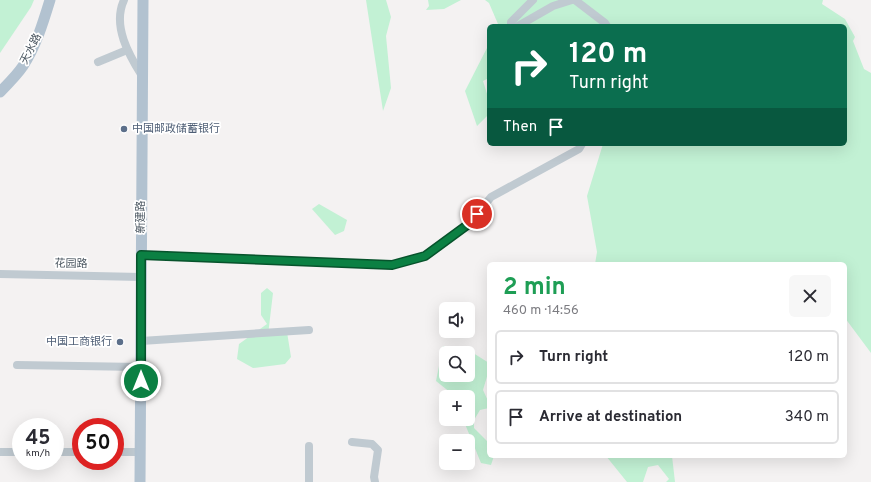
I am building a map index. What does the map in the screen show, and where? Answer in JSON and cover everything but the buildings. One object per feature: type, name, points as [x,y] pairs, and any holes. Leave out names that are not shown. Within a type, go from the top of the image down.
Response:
[{"type":"main road","name":"天水路","points":[[0,92],[22,67],[31,51],[41,29],[50,0]]},
{"type":"main road","name":"新建路","points":[[140,482],[143,0]]},
{"type":"street","points":[[124,0],[120,18],[123,36],[127,50],[142,76]]},
{"type":"street","points":[[511,24],[511,22],[533,0]]},
{"type":"street","points":[[522,24],[553,6],[573,0],[606,24]]},
{"type":"street","points":[[98,62],[127,50]]},
{"type":"street","points":[[141,255],[392,265],[425,256],[470,223],[491,197],[579,149],[581,146]]},
{"type":"street","name":"花园路","points":[[0,274],[141,277]]},
{"type":"street","points":[[140,341],[308,330]]},
{"type":"street","points":[[17,365],[140,367]]},
{"type":"street","points":[[352,442],[372,444],[378,450],[374,477],[375,482]]},
{"type":"street","points":[[309,446],[309,482]]},
{"type":"street","points":[[0,452],[12,452]]},
{"type":"street","points":[[124,452],[141,452]]},
{"type":"green space","points":[[0,0],[34,0],[31,7],[0,53]]},
{"type":"green space","points":[[366,0],[386,0],[391,17],[386,36],[391,88],[383,111]]},
{"type":"green space","points":[[428,0],[461,0],[444,9],[426,10],[429,6]]},
{"type":"green space","points":[[485,0],[823,0],[822,4],[845,19],[855,37],[853,41],[864,69],[871,73],[871,353],[847,321],[847,262],[595,262],[597,252],[587,196],[602,146],[847,146],[847,24],[498,24],[489,3]]},
{"type":"green space","points":[[487,48],[487,79],[483,81],[487,94],[487,116],[477,126],[465,91]]},
{"type":"green space","points":[[319,204],[347,220],[344,231],[335,235],[312,209]]},
{"type":"green space","points":[[267,288],[273,293],[268,335],[287,332],[291,357],[285,364],[253,368],[237,359],[239,344],[267,324],[261,315],[261,293]]},
{"type":"green space","points":[[475,354],[487,362],[487,377],[483,390],[487,399],[487,408],[480,410],[475,418],[475,390],[447,390],[436,381],[439,366],[439,382],[475,382]]},
{"type":"green space","points":[[466,426],[474,426],[474,428],[487,441],[487,458],[493,458],[491,465],[481,463],[475,448],[475,434],[469,434]]},
{"type":"green space","points":[[608,458],[672,458],[675,482],[666,482],[669,479],[658,465],[648,467],[643,482],[627,482]]},
{"type":"place","name":"中国邮政储蓄银行","points":[[124,129]]},
{"type":"place","name":"中国工商银行","points":[[120,342]]},
{"type":"route","points":[[141,381],[141,255],[392,265],[425,256],[470,223],[477,214]]}]
